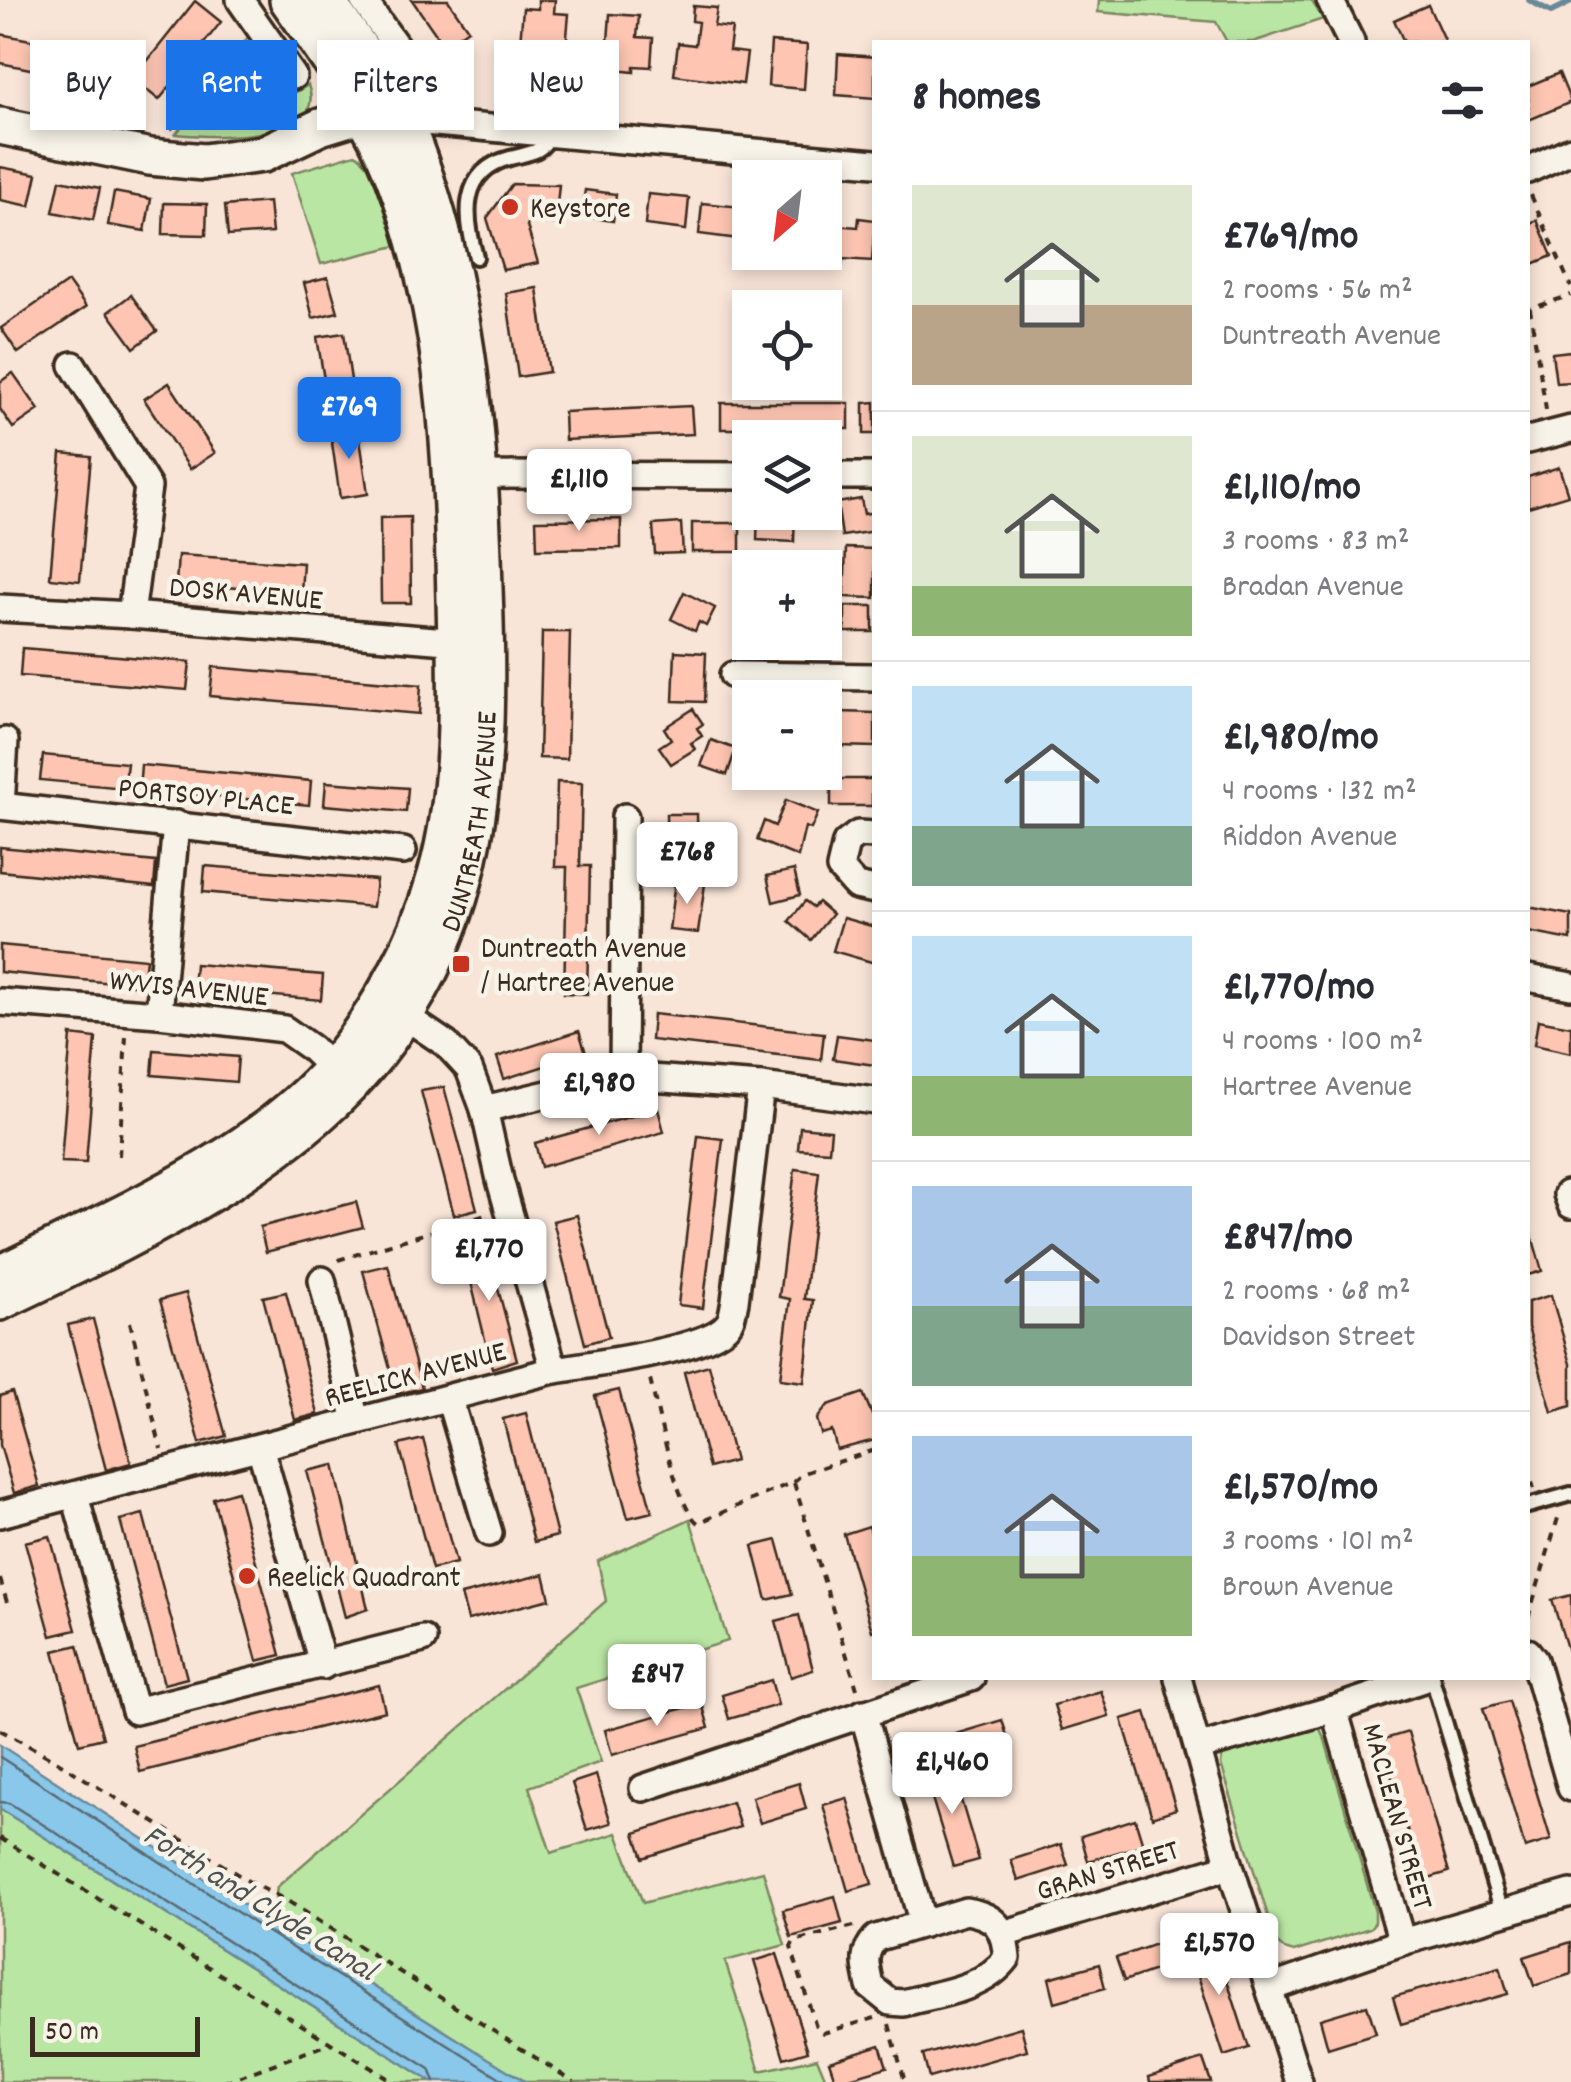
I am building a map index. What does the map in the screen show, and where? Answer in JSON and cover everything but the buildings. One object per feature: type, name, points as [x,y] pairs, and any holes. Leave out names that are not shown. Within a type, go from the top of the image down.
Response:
[{"type":"street","name":"DUNTREATH AVENUE","points":[[288,0],[317,41]]},
{"type":"street","name":"DUNTREATH AVENUE","points":[[326,0],[352,40]]},
{"type":"street","points":[[363,0],[392,40]]},
{"type":"street","points":[[1330,0],[1350,40]]},
{"type":"street","points":[[247,10],[268,40]]},
{"type":"street","points":[[0,126],[150,157],[204,162],[263,154],[317,128]]},
{"type":"street","points":[[474,129],[872,163]]},
{"type":"street","name":"DUNTREATH AVENUE","points":[[370,130],[394,176],[429,298],[467,475]]},
{"type":"street","name":"DUNTREATH AVENUE","points":[[0,1302],[232,1180],[283,1146],[444,939],[470,854],[481,784],[471,643],[468,353],[458,300],[407,130]]},
{"type":"street","points":[[1530,169],[1571,150]]},
{"type":"street","points":[[73,365],[148,487],[131,615]]},
{"type":"street","points":[[467,475],[732,476]]},
{"type":"street","points":[[842,476],[872,476]]},
{"type":"street","name":"DOSK AVENUE","points":[[0,608],[471,643]]},
{"type":"street","points":[[733,676],[872,677]]},
{"type":"street","name":"PORTSOY PLACE","points":[[5,740],[1,806],[403,851]]},
{"type":"street","points":[[623,1076],[624,817]]},
{"type":"street","points":[[159,1014],[176,824]]},
{"type":"street","points":[[872,836],[858,834],[846,843],[840,868],[856,886],[872,889]]},
{"type":"street","points":[[1530,978],[1571,986]]},
{"type":"street","name":"WYVIS AVENUE","points":[[0,1002],[159,1014],[284,1029],[311,1048],[340,1077]]},
{"type":"street","points":[[393,1007],[446,1044],[469,1069],[484,1110],[554,1370]]},
{"type":"street","points":[[484,1110],[623,1076],[761,1086],[872,1100]]},
{"type":"street","name":"DUNTREATH AVENUE","points":[[0,1274],[213,1162],[266,1128],[310,1092],[340,1077]]},
{"type":"street","name":"REELICK AVENUE","points":[[0,1514],[554,1370],[644,1356],[718,1333],[731,1321],[761,1086]]},
{"type":"street","points":[[322,1280],[356,1422]]},
{"type":"street","points":[[448,1398],[489,1533]]},
{"type":"street","points":[[260,1447],[323,1666]]},
{"type":"street","points":[[75,1496],[135,1712],[423,1640]]},
{"type":"street","points":[[1530,1655],[1571,1788]]},
{"type":"street","points":[[643,1788],[965,1680]]},
{"type":"street","points":[[1179,1680],[1230,1866],[1298,2082]]},
{"type":"street","points":[[1200,1747],[1423,1680]]},
{"type":"street","name":"MACLEAN STREET","points":[[1334,1709],[1402,1942]]},
{"type":"street","points":[[863,1713],[923,1924]]},
{"type":"street","name":"GRAN STREET","points":[[1003,1934],[1230,1866]]},
{"type":"street","points":[[1270,1988],[1402,1942],[1571,1893]]},
{"type":"street","points":[[966,1911],[985,1914],[1003,1934],[1007,1958],[996,1973],[982,1982],[895,2008],[870,1986],[864,1959],[876,1938],[923,1924],[966,1911]]},
{"type":"lane","points":[[476,257],[467,227],[466,200],[482,176],[504,159],[532,153],[545,146],[549,136]]},
{"type":"lane","points":[[1530,1506],[1568,1496]]},
{"type":"lane","points":[[1430,1680],[1502,1912]]},
{"type":"path","points":[[150,157],[247,10]]},
{"type":"path","points":[[1530,191],[1571,287]]},
{"type":"path","points":[[1549,434],[1530,308],[1571,295]]},
{"type":"path","points":[[118,1156],[128,1012]]},
{"type":"path","points":[[322,1280],[318,1266],[508,1208]]},
{"type":"path","points":[[130,1322],[166,1472]]},
{"type":"path","points":[[644,1356],[678,1488],[691,1518],[698,1523],[794,1482],[804,1474],[872,1451]]},
{"type":"path","points":[[794,1482],[863,1713]]},
{"type":"path","points":[[1530,1612],[1568,1496]]},
{"type":"path","points":[[0,1578],[9,1609]]},
{"type":"path","points":[[0,1730],[52,1758],[253,1884],[286,1900],[574,2082]]},
{"type":"path","points":[[0,1838],[394,2082]]},
{"type":"path","points":[[876,1938],[852,1925],[794,1941],[791,1947],[816,2027],[823,2032],[895,2008]]},
{"type":"path","points":[[895,2008],[889,2023],[905,2082]]},
{"type":"path","points":[[224,2082],[331,2043]]},
{"type":"green space","points":[[1099,0],[1311,0],[1323,19],[1259,40],[1226,40],[1216,22],[1098,12]]},
{"type":"green space","points":[[308,85],[310,104],[297,120],[297,91]]},
{"type":"green space","points":[[179,130],[273,130],[238,135],[176,134]]},
{"type":"green space","points":[[355,154],[376,181],[396,246],[321,264],[292,173]]},
{"type":"green space","points":[[690,1519],[728,1641],[576,1688],[601,1762],[529,1787],[551,1853],[617,1833],[643,1903],[763,1871],[785,1945],[725,1961],[760,2071],[817,2058],[827,2082],[526,2082],[272,1923],[277,1887],[606,1601],[598,1561]]},
{"type":"green space","points":[[1308,1723],[1320,1729],[1325,1740],[1375,1922],[1370,1928],[1294,1952],[1276,1942],[1221,1764],[1223,1753]]},
{"type":"green space","points":[[0,1809],[432,2082],[0,2082]]},
{"type":"water","points":[[0,1745],[272,1923],[526,2082],[432,2082],[0,1809]]},
{"type":"waterway","points":[[1529,0],[1551,12],[1571,2]]},
{"type":"place","name":"Keystore","points":[[510,207]]},
{"type":"place","name":"Duntreath Avenue / Hartree Avenue","points":[[461,964]]},
{"type":"place","name":"Reelick Quadrant","points":[[247,1576]]},
{"type":"water label","name":"Forth and Clyde Canal","points":[[261,1901]]}]
